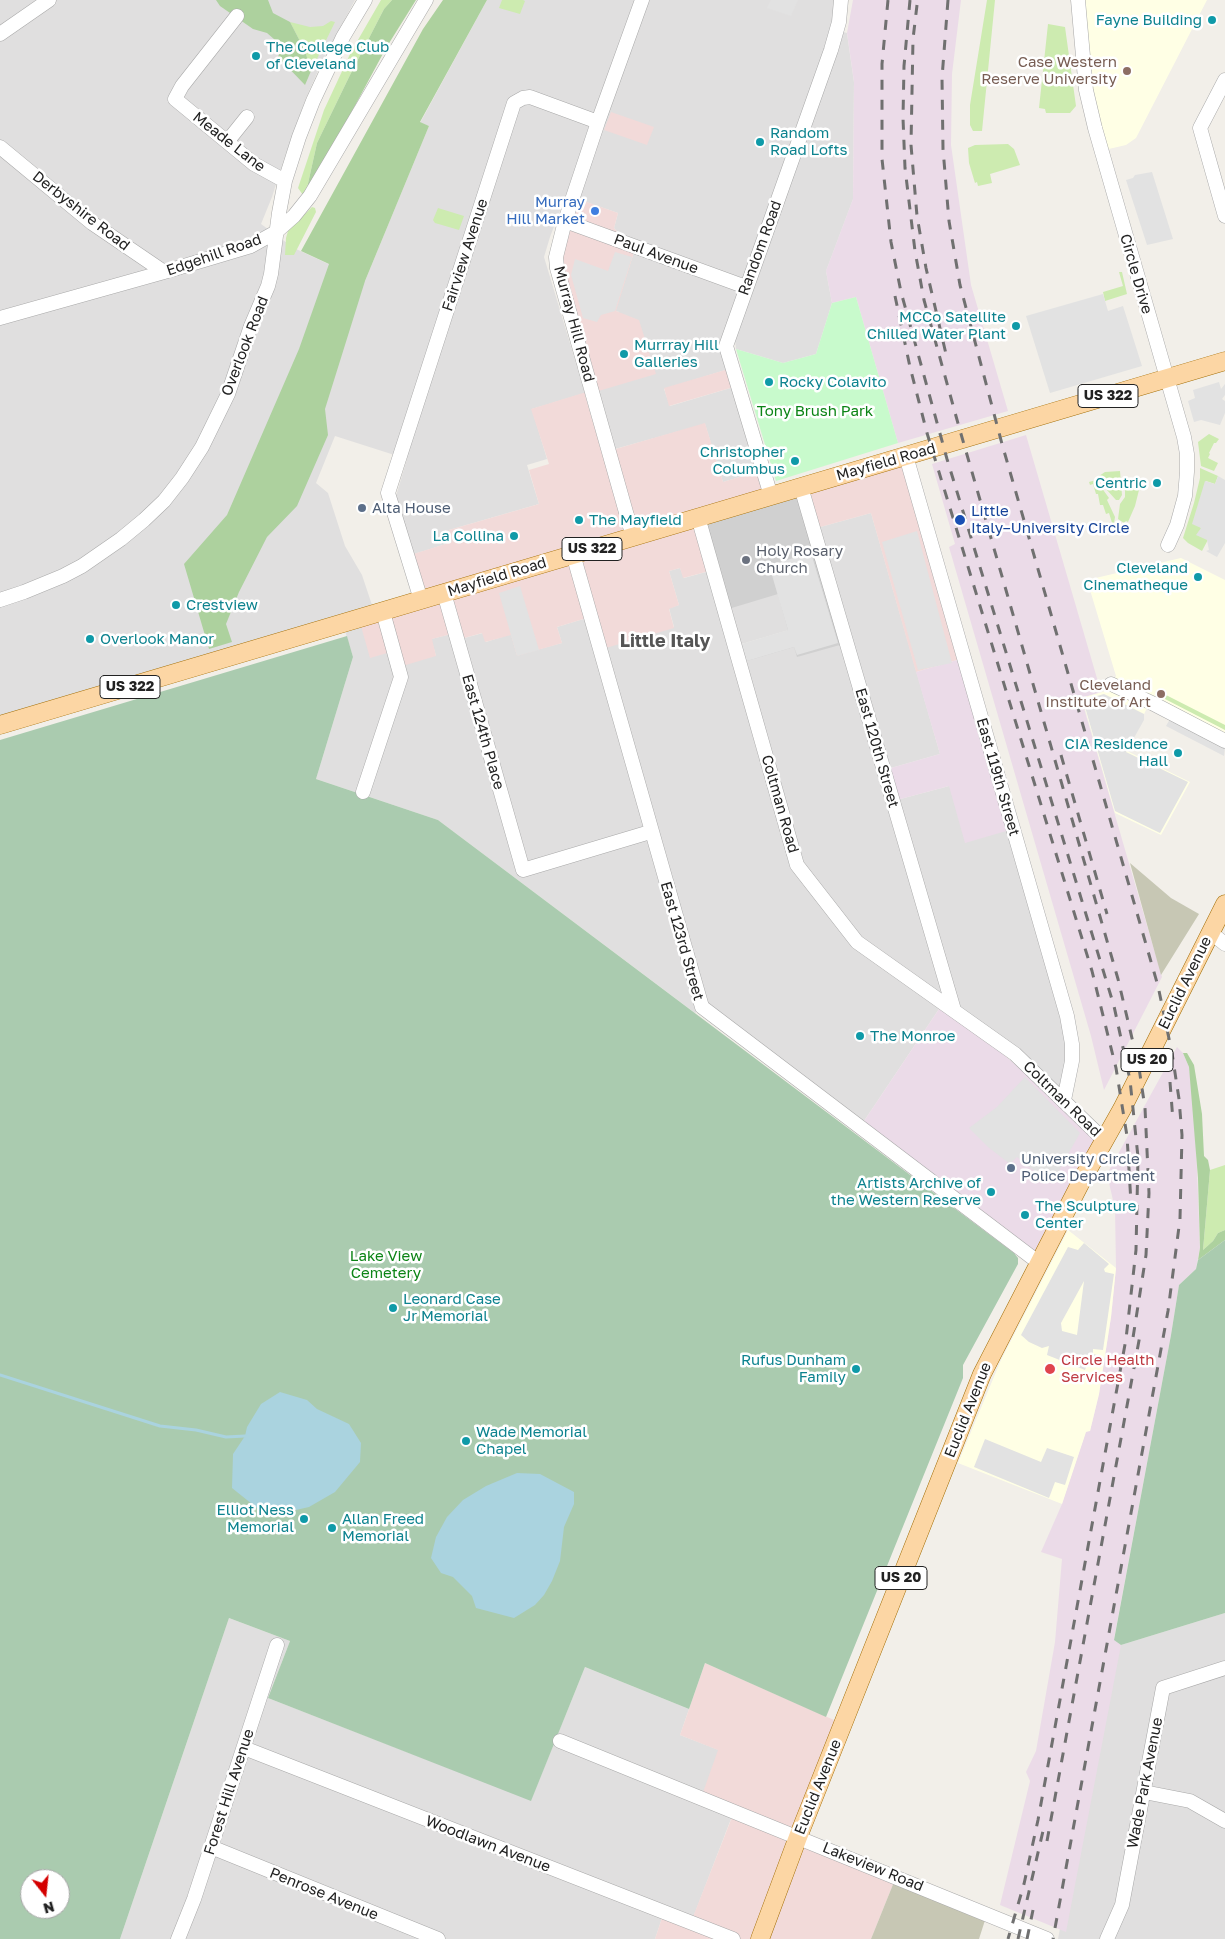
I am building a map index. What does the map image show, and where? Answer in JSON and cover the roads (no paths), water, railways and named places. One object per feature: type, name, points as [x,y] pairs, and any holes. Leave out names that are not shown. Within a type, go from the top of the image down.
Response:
[{"type":"main road","name":"Mayfield Road","points":[[0,725],[1225,361]]},
{"type":"main road","name":"Euclid Avenue","points":[[760,1939],[798,1836],[982,1374],[1038,1262],[1127,1100],[1225,904]]},
{"type":"street","points":[[0,34],[49,0]]},
{"type":"street","name":"Overlook Road","points":[[0,600],[56,579],[98,556],[144,520],[182,478],[209,435],[228,394],[251,326],[268,286],[285,181],[299,137],[343,37],[365,0]]},
{"type":"street","name":"Edgehill Road","points":[[0,318],[250,246],[276,232],[294,216],[310,196],[426,0]]},
{"type":"street","name":"Murray Hill Road","points":[[633,537],[557,268],[557,248],[598,122],[642,0]]},
{"type":"street","name":"Random Road","points":[[771,496],[726,348],[834,41],[839,22],[841,0]]},
{"type":"street","name":"Circle Drive","points":[[1078,0],[1086,90],[1094,128],[1184,437],[1188,463],[1183,503],[1177,525],[1168,545]]},
{"type":"street","name":"Meade Lane","points":[[237,16],[182,86],[175,98],[254,164],[285,181]]},
{"type":"street","points":[[1225,80],[1200,128],[1225,216]]},
{"type":"street","name":"Fairview Avenue","points":[[421,600],[388,493],[514,103],[523,98],[530,97],[598,122]]},
{"type":"street","points":[[227,142],[247,116]]},
{"type":"street","name":"Derbyshire Road","points":[[0,146],[92,223],[164,272]]},
{"type":"street","name":"Paul Avenue","points":[[565,221],[746,287]]},
{"type":"street","name":"East 119th Street","points":[[906,456],[1067,1016],[1072,1044],[1072,1061],[1064,1100]]},
{"type":"street","name":"East 120th Street","points":[[801,487],[954,1010]]},
{"type":"street","name":"Coltman Road","points":[[698,517],[797,864],[857,942],[1015,1054],[1104,1140]]},
{"type":"street","name":"East 123rd Street","points":[[573,554],[650,832],[702,1007],[1038,1262]]},
{"type":"street","name":"East 124th Place","points":[[444,593],[523,870],[650,832]]},
{"type":"street","points":[[363,792],[401,677],[383,612]]},
{"type":"street","points":[[1111,684],[1225,741]]},
{"type":"street","points":[[1210,932],[1225,944]]},
{"type":"street","name":"Forest Hill Avenue","points":[[178,1939],[194,1899],[260,1694],[278,1645]]},
{"type":"street","name":"Wade Park Avenue","points":[[1107,1939],[1121,1908],[1163,1688],[1225,1668]]},
{"type":"street","name":"Lakeview Road","points":[[560,1741],[798,1836],[1047,1939]]},
{"type":"street","name":"Woodlawn Avenue","points":[[244,1748],[733,1939]]},
{"type":"street","points":[[1144,1792],[1190,1801],[1225,1821]]},
{"type":"street","name":"Penrose Avenue","points":[[211,1847],[438,1939]]},
{"type":"water","points":[[280,1392],[307,1400],[317,1409],[349,1424],[361,1443],[360,1462],[335,1492],[309,1507],[287,1512],[278,1510],[273,1513],[262,1512],[232,1488],[233,1454],[245,1436],[247,1427],[261,1404]]},
{"type":"water","points":[[517,1473],[540,1474],[574,1492],[574,1504],[564,1527],[560,1561],[552,1581],[544,1595],[535,1605],[514,1618],[476,1608],[472,1596],[453,1577],[441,1573],[431,1558],[436,1537],[447,1517],[463,1500],[486,1486]]},
{"type":"waterway","points":[[0,1375],[160,1426],[196,1430],[226,1437],[245,1436]]},
{"type":"railway","points":[[888,0],[882,64],[882,159],[891,242],[901,292],[947,459],[1114,1006],[1130,1080],[1138,1157],[1136,1250],[1126,1339],[1038,1820],[1024,1884],[1008,1939]]},
{"type":"railway","points":[[910,0],[904,66],[903,118],[905,168],[915,251],[924,300],[1118,979],[1139,1068],[1145,1108],[1149,1193],[1146,1255],[1132,1344]]},
{"type":"railway","points":[[948,0],[942,78],[943,149],[949,221],[960,285],[1002,444],[1158,986],[1172,1053],[1182,1135],[1180,1219],[1168,1311],[1053,1939]]},
{"type":"railway","points":[[917,5],[913,39],[911,145],[917,216],[926,268],[946,354]]},
{"type":"railway","points":[[895,296],[910,367],[927,433],[1092,971],[1116,1068],[1127,1136],[1131,1203]]},
{"type":"railway","points":[[1061,755],[1107,914]]},
{"type":"railway","points":[[1170,1082],[1173,1121]]},
{"type":"railway","points":[[1047,1841],[1140,1335]]},
{"type":"railway","points":[[1018,1939],[1043,1831]]},
{"type":"railway","points":[[1027,1939],[1033,1910]]},
{"type":"place","name":"Fayne Building","points":[[1212,20]]},
{"type":"place","name":"The College Club of Cleveland","points":[[256,56]]},
{"type":"place","name":"Case Western Reserve University","points":[[1127,71]]},
{"type":"place","name":"Random Road Lofts","points":[[760,142]]},
{"type":"place","name":"Murray Hill Market","points":[[595,211]]},
{"type":"place","name":"MCCo Satellite Chilled Water Plant","points":[[1016,326]]},
{"type":"place","name":"Murrray Hill Galleries","points":[[624,354]]},
{"type":"place","name":"Rocky Colavito","points":[[769,382]]},
{"type":"place","name":"Christopher Columbus","points":[[795,461]]},
{"type":"place","name":"Centric","points":[[1157,483]]},
{"type":"place","name":"Alta House","points":[[362,508]]},
{"type":"place","name":"The Mayfield","points":[[579,520]]},
{"type":"place","name":"Little Italy–University Circle","points":[[960,520]]},
{"type":"place","name":"La Collina","points":[[514,536]]},
{"type":"place","name":"Holy Rosary Church","points":[[746,560]]},
{"type":"place","name":"Cleveland Cinematheque","points":[[1198,577]]},
{"type":"place","name":"Crestview","points":[[176,605]]},
{"type":"place","name":"Overlook Manor","points":[[90,639]]},
{"type":"place","name":"Cleveland Institute of Art","points":[[1161,694]]},
{"type":"place","name":"CIA Residence Hall","points":[[1178,753]]},
{"type":"place","name":"The Monroe","points":[[860,1036]]},
{"type":"place","name":"University Circle Police Department","points":[[1011,1168]]},
{"type":"place","name":"Artists Archive of the Western Reserve","points":[[991,1192]]},
{"type":"place","name":"The Sculpture Center","points":[[1025,1215]]},
{"type":"place","name":"Leonard Case Jr Memorial","points":[[393,1308]]},
{"type":"place","name":"Rufus Dunham Family","points":[[856,1369]]},
{"type":"place","name":"Circle Health Services","points":[[1050,1369]]},
{"type":"place","name":"Wade Memorial Chapel","points":[[466,1441]]},
{"type":"place","name":"Elliot Ness Memorial","points":[[304,1519]]},
{"type":"place","name":"Allan Freed Memorial","points":[[332,1528]]},
{"type":"district","name":"Little Italy","points":[[665,641]]},
{"type":"park label","name":"Tony Brush Park","points":[[815,411]]},
{"type":"park label","name":"Lake View Cemetery","points":[[386,1264]]}]
